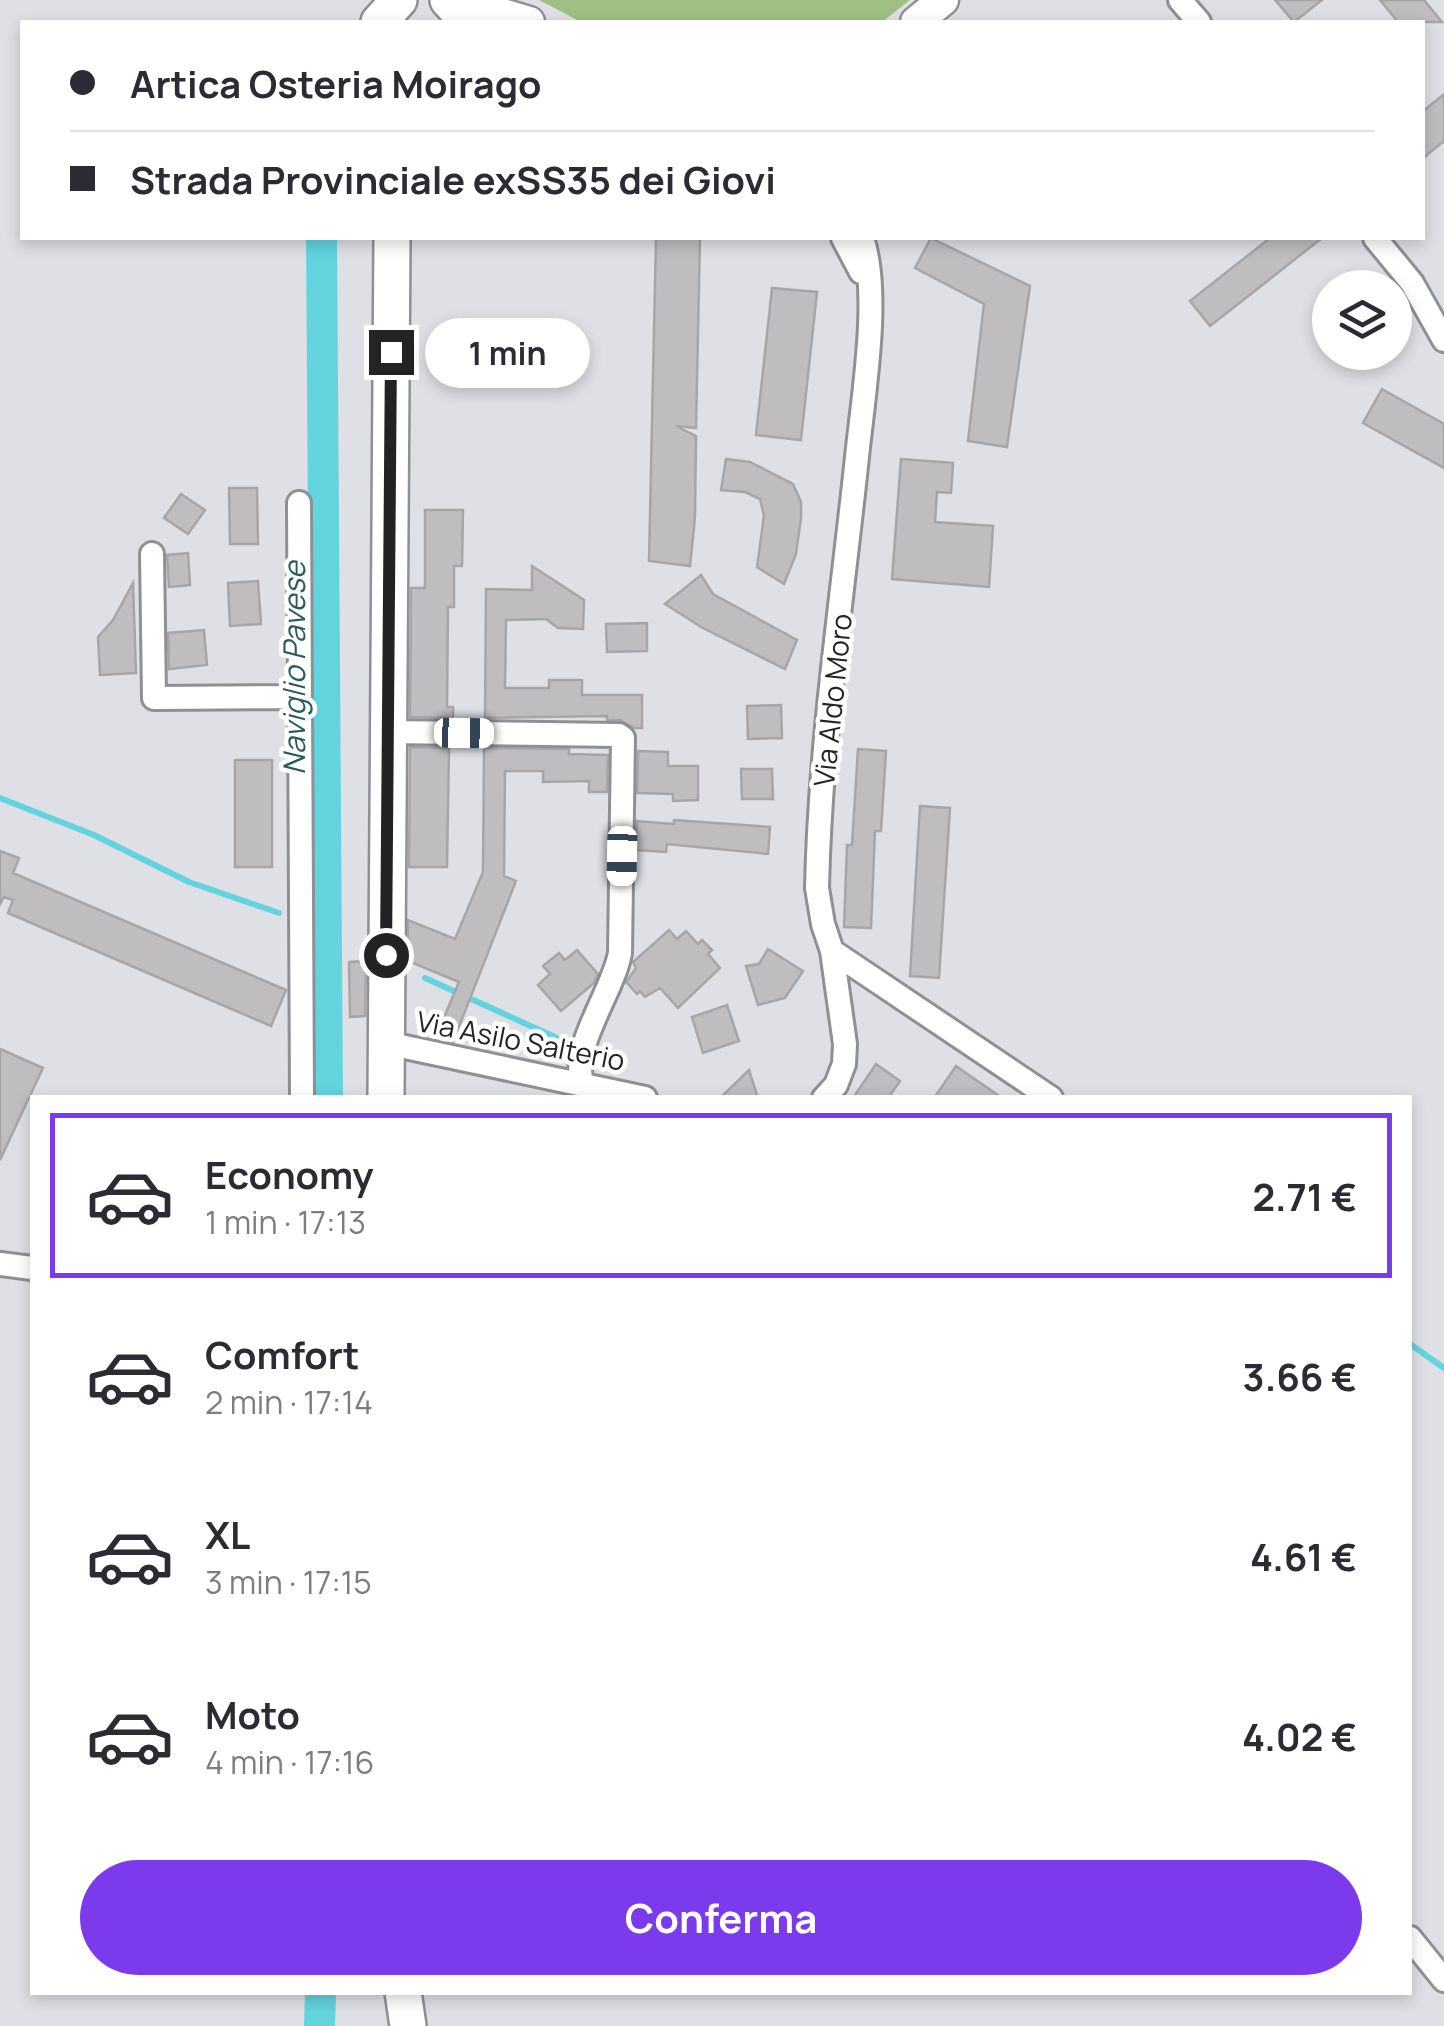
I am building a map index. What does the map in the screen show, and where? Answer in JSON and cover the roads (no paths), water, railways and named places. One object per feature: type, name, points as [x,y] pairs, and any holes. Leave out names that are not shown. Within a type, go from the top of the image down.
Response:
[{"type":"main road","points":[[386,1095],[392,240]]},
{"type":"main road","points":[[403,1995],[408,2026]]},
{"type":"street","points":[[918,20],[943,0]]},
{"type":"street","points":[[1180,0],[1197,20]]},
{"type":"street","points":[[457,9],[492,11],[521,20]]},
{"type":"street","name":"Via Aldo Moro","points":[[844,240],[868,294]]},
{"type":"street","name":"Via Aldo Moro","points":[[827,1095],[836,1086],[844,1064],[845,1044],[832,951],[816,888],[863,398],[868,294],[862,240]]},
{"type":"street","points":[[1377,240],[1412,282],[1444,340]]},
{"type":"street","points":[[299,503],[302,1095]]},
{"type":"street","points":[[152,554],[154,698],[300,697]]},
{"type":"street","points":[[388,732],[623,738],[620,953],[588,1037],[580,1075],[582,1084]]},
{"type":"street","points":[[832,951],[1047,1095]]},
{"type":"street","name":"Via Asilo Salterio","points":[[386,1043],[631,1095]]},
{"type":"street","points":[[0,1264],[30,1268]]},
{"type":"street","points":[[1412,1940],[1444,1980]]},
{"type":"water","points":[[306,240],[337,240],[343,1095],[312,1095]]},
{"type":"water","points":[[305,1995],[336,1995],[335,2026],[304,2026]]},
{"type":"waterway","points":[[0,798],[94,835],[189,882],[279,913]]},
{"type":"waterway","points":[[425,978],[568,1043]]},
{"type":"waterway","points":[[1412,1345],[1444,1368]]},
{"type":"water label","name":"Naviglio Pavese","points":[[293,668]]}]
